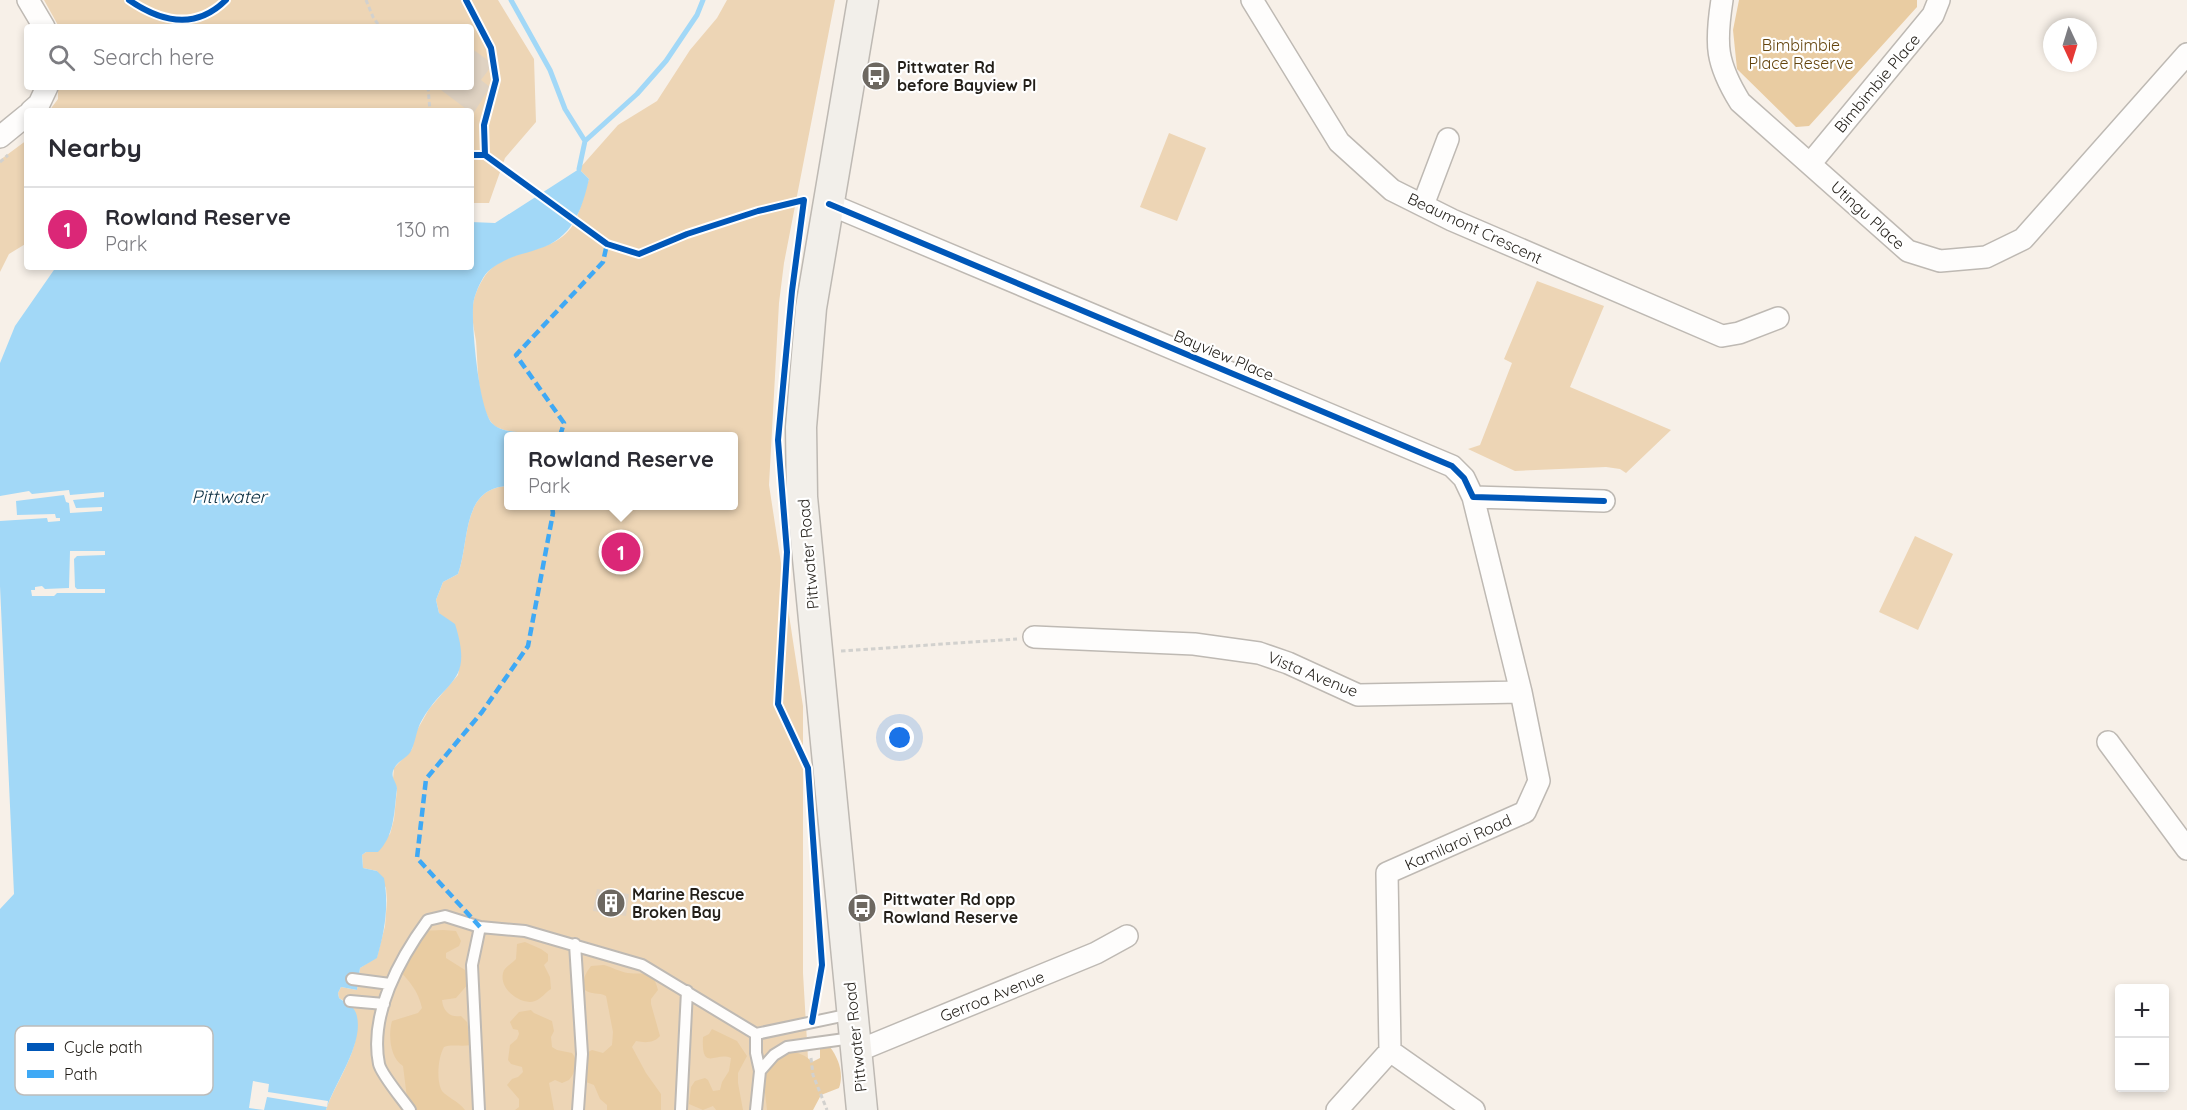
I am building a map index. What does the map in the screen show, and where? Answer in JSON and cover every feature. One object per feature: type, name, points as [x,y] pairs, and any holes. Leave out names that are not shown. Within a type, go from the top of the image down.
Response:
[{"type":"main road","name":"Pittwater Road","points":[[862,1110],[802,498],[801,427],[811,308],[863,0]]},
{"type":"street","points":[[28,0],[42,24]]},
{"type":"street","name":"Beaumont Crescent","points":[[1252,0],[1339,142],[1392,190],[1452,220],[1722,336],[1739,333],[1778,318]]},
{"type":"street","name":"Utingu Place","points":[[1722,0],[1717,31],[1718,53],[1726,79],[1740,102],[1908,251],[1940,261],[1986,257],[2022,239],[2187,54]]},
{"type":"street","name":"Bimbimbie Place","points":[[1810,164],[1933,15],[1939,0]]},
{"type":"street","points":[[34,108],[46,90]]},
{"type":"street","points":[[0,137],[24,117]]},
{"type":"street","points":[[1423,205],[1448,140]]},
{"type":"street","name":"Bayview Place","points":[[829,204],[1452,466],[1464,478],[1473,497]]},
{"type":"street","points":[[1473,497],[1604,501]]},
{"type":"street","name":"Kamilaroi Road","points":[[1390,1050],[1387,873],[1525,812],[1539,780],[1521,692],[1473,497]]},
{"type":"street","name":"Vista Avenue","points":[[1034,637],[1194,644],[1259,653],[1288,663],[1358,695],[1521,692]]},
{"type":"street","points":[[2108,742],[2187,849]]},
{"type":"street","name":"Gerroa Avenue","points":[[854,1034],[1096,953],[1127,936]]},
{"type":"street","points":[[1337,1110],[1390,1050],[1474,1110]]},
{"type":"lane","points":[[410,1110],[379,1066],[378,1030],[390,984],[407,948],[428,920],[445,916],[480,927],[525,932],[575,944],[642,965],[756,1034],[854,1034]]},
{"type":"lane","points":[[479,1110],[472,966],[480,927]]},
{"type":"lane","points":[[575,944],[582,1054],[578,1110]]},
{"type":"lane","points":[[352,979],[390,984]]},
{"type":"lane","points":[[681,1110],[687,991]]},
{"type":"lane","points":[[350,1001],[384,1004]]},
{"type":"lane","points":[[756,1034],[756,1053],[760,1071],[756,1110]]},
{"type":"lane","points":[[760,1071],[774,1055],[787,1047],[854,1034]]},
{"type":"path","points":[[366,0],[378,24]]},
{"type":"path","points":[[428,90],[430,108]]},
{"type":"path","points":[[817,653],[1034,637]]},
{"type":"path","points":[[811,1044],[813,1075],[827,1110]]},
{"type":"shaded area","points":[[44,0],[498,0],[534,59],[536,122],[505,158],[489,203],[474,203],[474,108],[51,108],[58,99],[58,90],[474,90],[474,24],[57,24]]},
{"type":"shaded area","points":[[727,0],[835,0],[784,263],[779,303],[769,485],[803,706],[803,973],[811,1110],[326,1110],[355,1044],[356,1022],[350,1005],[339,998],[338,993],[341,987],[357,990],[360,968],[377,957],[385,926],[386,888],[377,871],[363,868],[362,855],[390,834],[397,789],[393,779],[394,768],[412,749],[416,732],[429,709],[458,675],[461,656],[439,613],[436,600],[443,582],[458,574],[470,518],[475,506],[482,496],[493,489],[504,487],[504,510],[738,510],[738,432],[519,432],[498,428],[491,422],[483,404],[472,314],[476,292],[492,268],[503,261],[554,242],[565,234],[574,223],[581,207],[589,179],[579,169],[618,125],[657,101],[690,50],[717,18]]},
{"type":"shaded area","points":[[1169,133],[1206,148],[1177,221],[1140,207]]},
{"type":"shaded area","points":[[24,142],[24,245],[9,254],[0,272],[0,160]]},
{"type":"shaded area","points":[[1537,281],[1604,306],[1570,387],[1671,430],[1626,473],[1620,469],[1606,467],[1515,471],[1468,449],[1480,445],[1512,363],[1504,359]]},
{"type":"shaded area","points":[[1915,536],[1953,554],[1918,630],[1879,612]]},
{"type":"green space","name":"Bimbimbie Place Reserve","points":[[1739,0],[1917,0],[1917,7],[1809,126],[1796,127],[1737,69],[1733,30]]},
{"type":"green space","points":[[419,931],[456,931],[461,941],[459,946],[446,953],[446,958],[465,970],[469,983],[456,998],[442,1000],[448,1013],[461,1016],[467,1022],[471,1045],[444,1047],[438,1075],[442,1091],[465,1110],[414,1110],[407,1098],[403,1066],[395,1058],[390,1033],[392,1021],[418,1013],[422,1008],[415,991],[397,968]]},
{"type":"green space","points":[[525,942],[548,954],[548,961],[544,965],[550,977],[551,989],[537,1000],[529,1002],[512,995],[504,985],[503,979],[505,969],[516,959],[517,944]]},
{"type":"green space","points":[[604,965],[625,972],[647,974],[656,983],[658,990],[651,999],[651,1004],[660,1036],[649,1042],[636,1041],[632,1047],[661,1094],[661,1110],[607,1110],[607,1105],[600,1099],[594,1085],[586,1082],[580,1074],[584,1054],[592,1050],[603,1053],[612,1045],[613,1032],[606,996],[587,992],[584,986],[585,977],[591,966]]},
{"type":"green space","points":[[531,1010],[552,1021],[554,1031],[551,1037],[552,1047],[572,1053],[576,1063],[569,1080],[562,1083],[555,1080],[549,1083],[554,1110],[515,1110],[519,1107],[519,1099],[507,1085],[523,1072],[522,1067],[511,1064],[508,1060],[510,1045],[519,1034],[510,1022],[519,1012]]},
{"type":"green space","points":[[712,1029],[737,1041],[747,1056],[738,1073],[743,1110],[716,1110],[713,1106],[703,1110],[689,1104],[691,1087],[695,1081],[705,1078],[713,1091],[720,1090],[729,1071],[731,1058],[707,1058],[704,1054],[703,1037]]},
{"type":"green space","points":[[820,1047],[830,1047],[838,1062],[841,1072],[839,1088],[821,1095],[813,1110],[767,1110],[765,1093],[755,1091],[753,1080],[762,1062],[771,1056],[793,1052],[803,1055],[812,1062],[820,1058]]},
{"type":"water","name":"Pittwater","points":[[579,169],[589,179],[579,212],[567,231],[550,244],[512,257],[494,267],[483,278],[475,296],[473,318],[475,351],[484,403],[493,424],[512,432],[504,432],[504,487],[493,489],[482,496],[475,506],[470,518],[458,574],[443,582],[436,600],[439,613],[455,624],[460,644],[459,670],[455,679],[422,720],[409,754],[397,764],[393,771],[397,789],[393,819],[387,840],[378,852],[366,852],[362,855],[363,868],[377,871],[384,878],[386,908],[384,928],[377,958],[360,968],[357,990],[341,987],[338,993],[339,998],[355,1010],[358,1024],[357,1037],[326,1110],[0,1110],[0,909],[14,894],[0,586],[0,363],[15,326],[54,270],[474,270],[474,222],[495,223]]},
{"type":"pier","points":[[69,490],[70,495],[104,492],[104,497],[73,500],[76,508],[102,507],[102,511],[70,513],[69,503],[66,502],[64,495],[16,501],[17,515],[55,514],[60,521],[48,522],[47,518],[0,521],[0,496],[29,491],[32,494]]},
{"type":"pier","points":[[70,551],[105,551],[105,555],[77,556],[74,559],[75,587],[77,589],[105,589],[105,593],[57,593],[54,596],[32,596],[31,590],[35,590],[35,587],[69,588]]},
{"type":"pier","points":[[253,1081],[269,1084],[268,1092],[328,1101],[327,1107],[267,1097],[264,1110],[249,1108]]},
{"type":"building","points":[[474,50],[493,64],[481,80],[490,87],[474,112],[474,108],[465,108],[441,90],[474,90]]},
{"type":"building","name":"Marine Rescue Broken Bay","points":[[597,889],[629,894],[626,916],[593,911]]},
{"type":"waterway","points":[[511,0],[550,70],[565,109],[585,141]]},
{"type":"waterway","points":[[579,169],[585,141],[637,94],[666,61],[697,15],[703,0]]},
{"type":"marked path","points":[[561,432],[564,423],[516,355],[603,262],[607,244]]},
{"type":"marked path","points":[[480,927],[417,858],[426,779],[482,712],[528,646],[553,510]]},
{"type":"cycle path","points":[[129,0],[153,14],[178,20],[203,16],[215,10],[226,0]]},
{"type":"cycle path","points":[[466,0],[491,48],[496,80],[484,125],[485,155],[474,155]]},
{"type":"cycle path","points":[[485,155],[607,244],[639,254],[687,234],[758,211],[804,200],[792,291],[778,440],[787,552],[778,704],[808,768],[822,965],[812,1022]]},
{"type":"cycle path","points":[[829,204],[1452,466],[1464,478],[1473,497],[1604,501]]},
{"type":"place","name":"Pittwater Rd before Bayview Pl","points":[[876,76]]},
{"type":"place","name":"Rowland Reserve","points":[[621,552]]},
{"type":"place","name":"Marine Rescue Broken Bay","points":[[611,903]]},
{"type":"place","name":"Pittwater Rd opp Rowland Reserve","points":[[862,908]]}]
